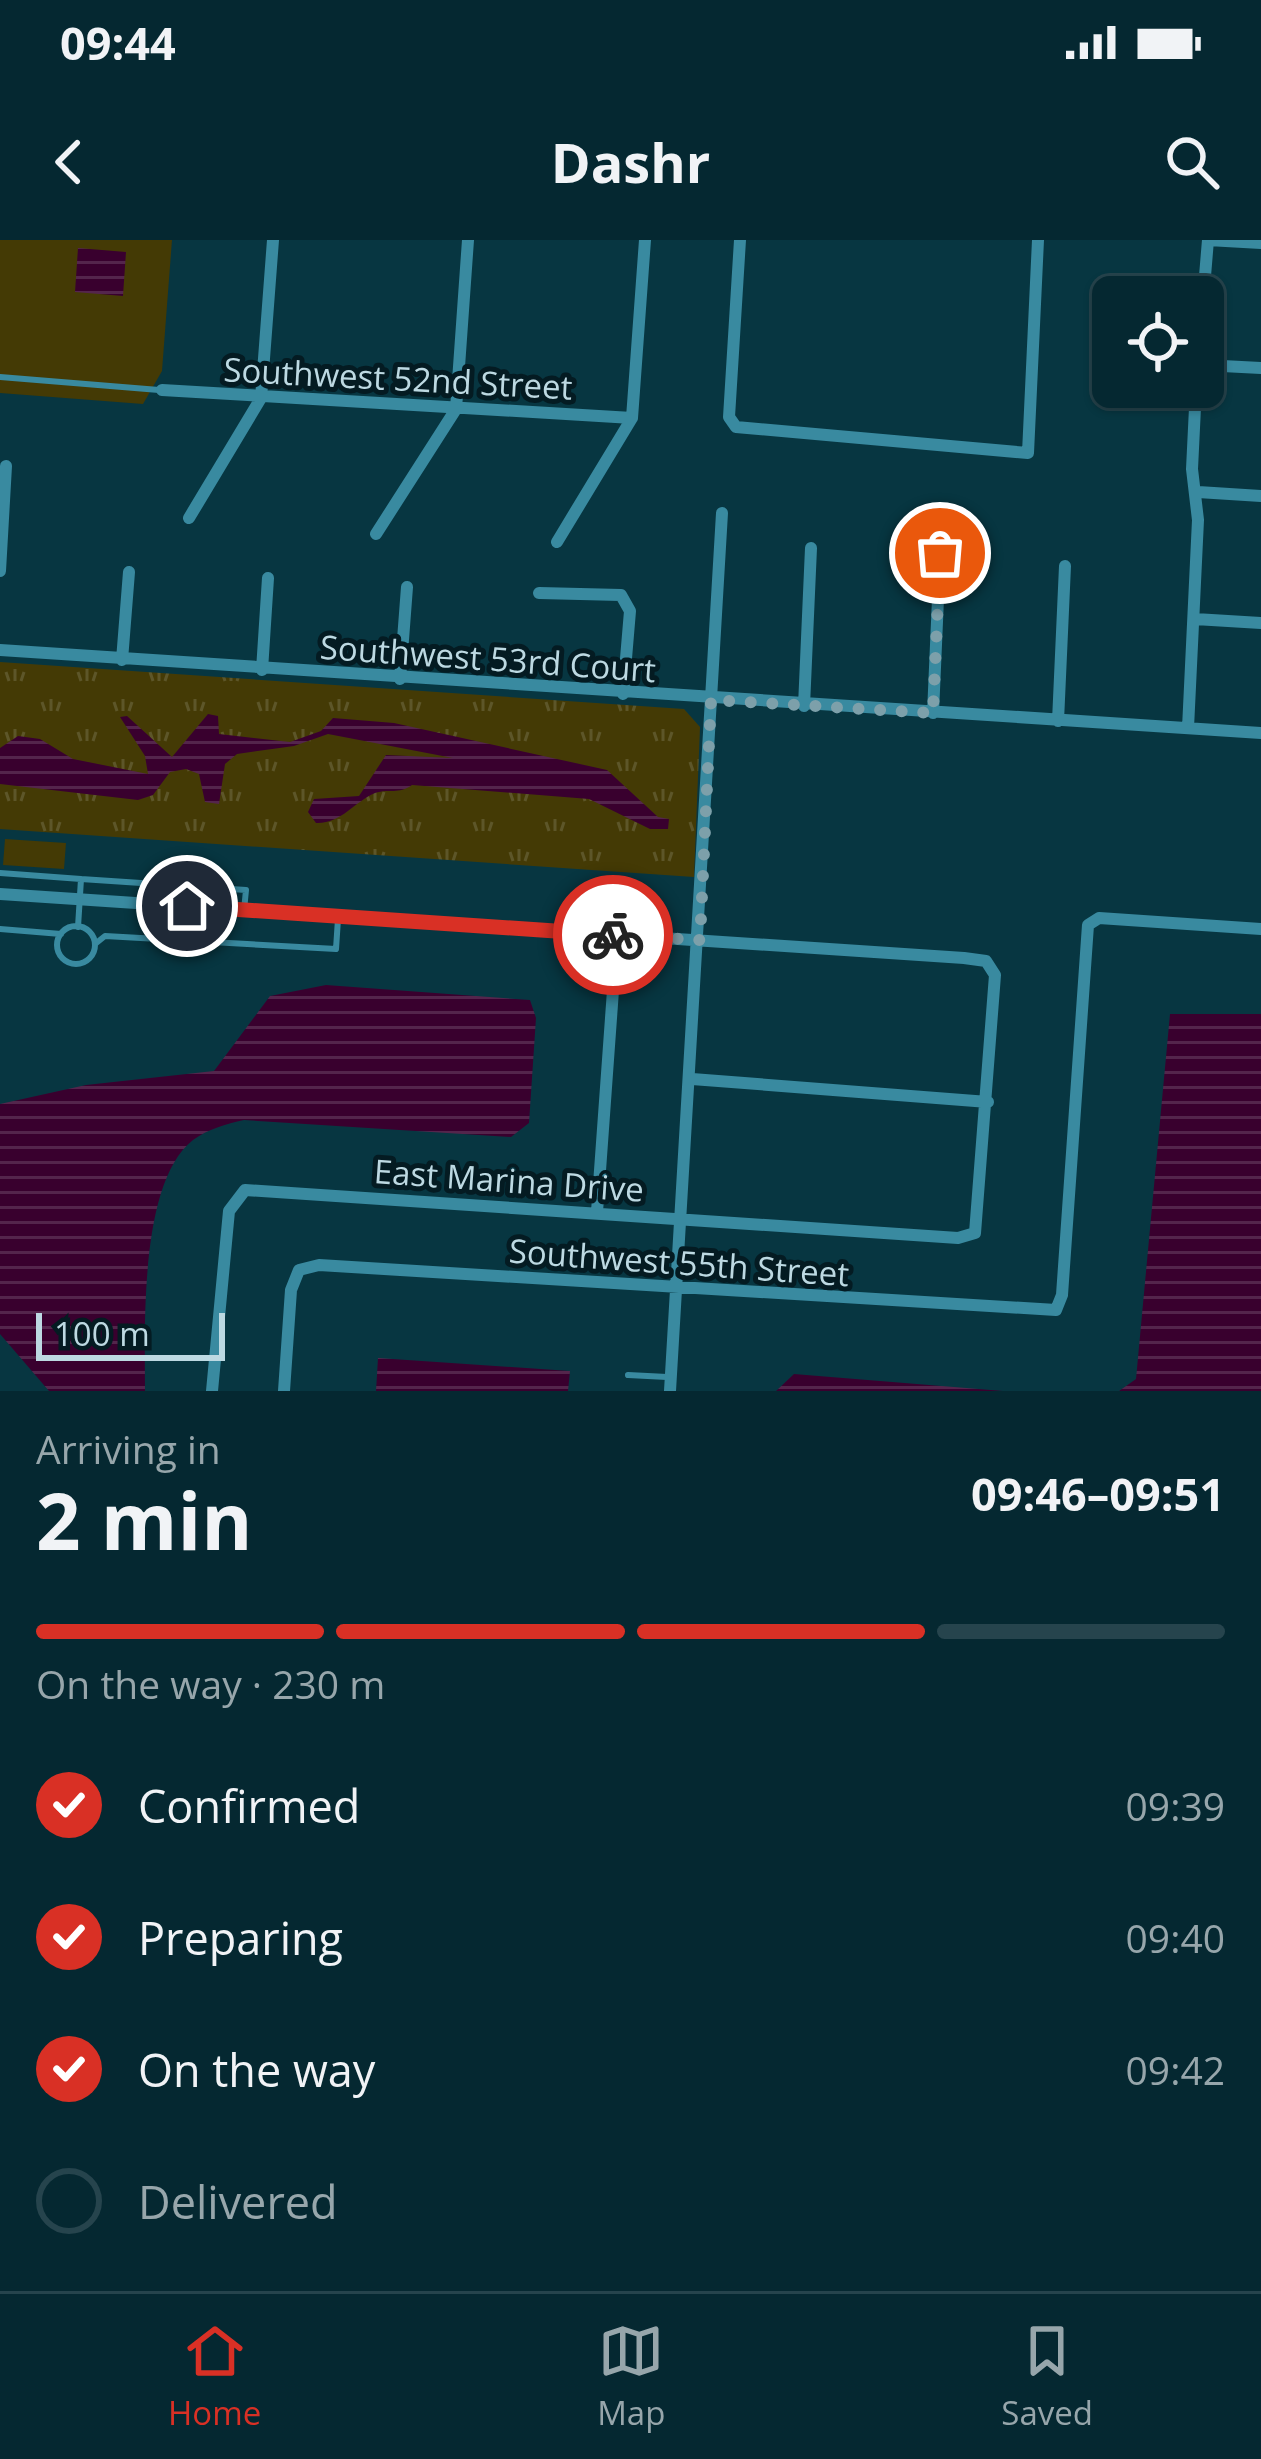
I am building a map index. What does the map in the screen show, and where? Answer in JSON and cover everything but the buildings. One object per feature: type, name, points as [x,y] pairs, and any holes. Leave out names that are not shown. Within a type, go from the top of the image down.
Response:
[{"type":"street","points":[[189,518],[261,398],[273,240]]},
{"type":"street","points":[[376,534],[456,409],[468,240]]},
{"type":"street","points":[[557,542],[632,418],[645,240]]},
{"type":"street","points":[[740,240],[729,417],[736,427],[1028,453],[1038,240]]},
{"type":"street","points":[[1205,276],[1208,240],[1261,243]]},
{"type":"street","points":[[1224,365],[1261,368]]},
{"type":"street","name":"Southwest 52nd Street","points":[[162,390],[632,418]]},
{"type":"street","points":[[1188,728],[1198,492],[1192,469],[1195,408]]},
{"type":"street","points":[[0,572],[6,466]]},
{"type":"street","points":[[1198,492],[1261,496]]},
{"type":"street","points":[[670,1384],[692,1079],[722,513]]},
{"type":"street","points":[[804,706],[811,548]]},
{"type":"street","points":[[933,713],[940,553]]},
{"type":"street","points":[[1058,721],[1065,566]]},
{"type":"street","points":[[122,660],[129,572]]},
{"type":"street","points":[[262,670],[268,578]]},
{"type":"street","points":[[400,679],[407,587]]},
{"type":"street","points":[[539,593],[621,595],[630,611],[623,694]]},
{"type":"street","points":[[1195,619],[1261,623]]},
{"type":"street","name":"Southwest 53rd Court","points":[[0,650],[1261,733]]},
{"type":"street","points":[[0,894],[986,961],[995,975],[988,1102],[692,1079]]},
{"type":"street","name":"Southwest 55th Street","points":[[284,1391],[291,1290],[299,1270],[319,1265],[1056,1310],[1062,1295],[1088,925],[1099,918],[1261,929]]},
{"type":"street","points":[[597,1212],[616,935]]},
{"type":"street","name":"East Marina Drive","points":[[212,1391],[229,1211],[245,1190],[958,1238],[975,1233],[988,1102]]},
{"type":"lane","points":[[0,376],[162,390]]},
{"type":"lane","points":[[0,873],[246,890],[244,910]]},
{"type":"lane","points":[[79,926],[81,879]]},
{"type":"lane","points":[[61,934],[57,947],[68,962],[87,961],[105,936],[336,949],[338,916]]},
{"type":"lane","points":[[0,929],[61,934],[79,926]]},
{"type":"lane","points":[[79,926],[90,932],[95,944]]},
{"type":"lane","points":[[628,1375],[670,1384]]},
{"type":"green space","points":[[0,240],[172,240],[162,371],[143,404],[0,393]]},
{"type":"green space","points":[[0,662],[684,709],[700,727],[694,877],[0,829]]},
{"type":"green space","points":[[5,839],[66,843],[64,869],[3,865]]},
{"type":"shaded area","points":[[78,248],[126,252],[123,296],[75,292]]},
{"type":"shaded area","points":[[208,714],[218,716],[219,734],[290,742],[321,731],[333,718],[394,723],[607,770],[658,817],[669,819],[668,829],[650,829],[589,799],[412,785],[375,793],[340,816],[316,823],[308,812],[314,799],[359,796],[386,755],[453,758],[328,734],[294,746],[237,754],[225,764],[219,804],[205,802],[199,774],[186,769],[170,772],[153,795],[138,800],[0,784],[0,748],[18,736],[40,739],[73,759],[148,774],[145,756],[120,717],[127,716],[172,757]]},
{"type":"shaded area","points":[[326,985],[530,1000],[536,1018],[529,1123],[511,1137],[244,1120],[199,1136],[175,1160],[154,1221],[146,1295],[145,1391],[49,1391],[0,1334],[0,1104],[86,1085],[214,1071],[270,996]]},
{"type":"shaded area","points":[[1170,1014],[1261,1014],[1261,1391],[1119,1391],[1136,1379]]},
{"type":"shaded area","points":[[378,1358],[570,1371],[568,1391],[376,1391]]},
{"type":"shaded area","points":[[794,1374],[1003,1391],[776,1391]]},
{"type":"way so far","points":[[613,935],[700,940],[711,700],[933,713],[940,553]]},
{"type":"route","points":[[187,906],[613,935]]}]
